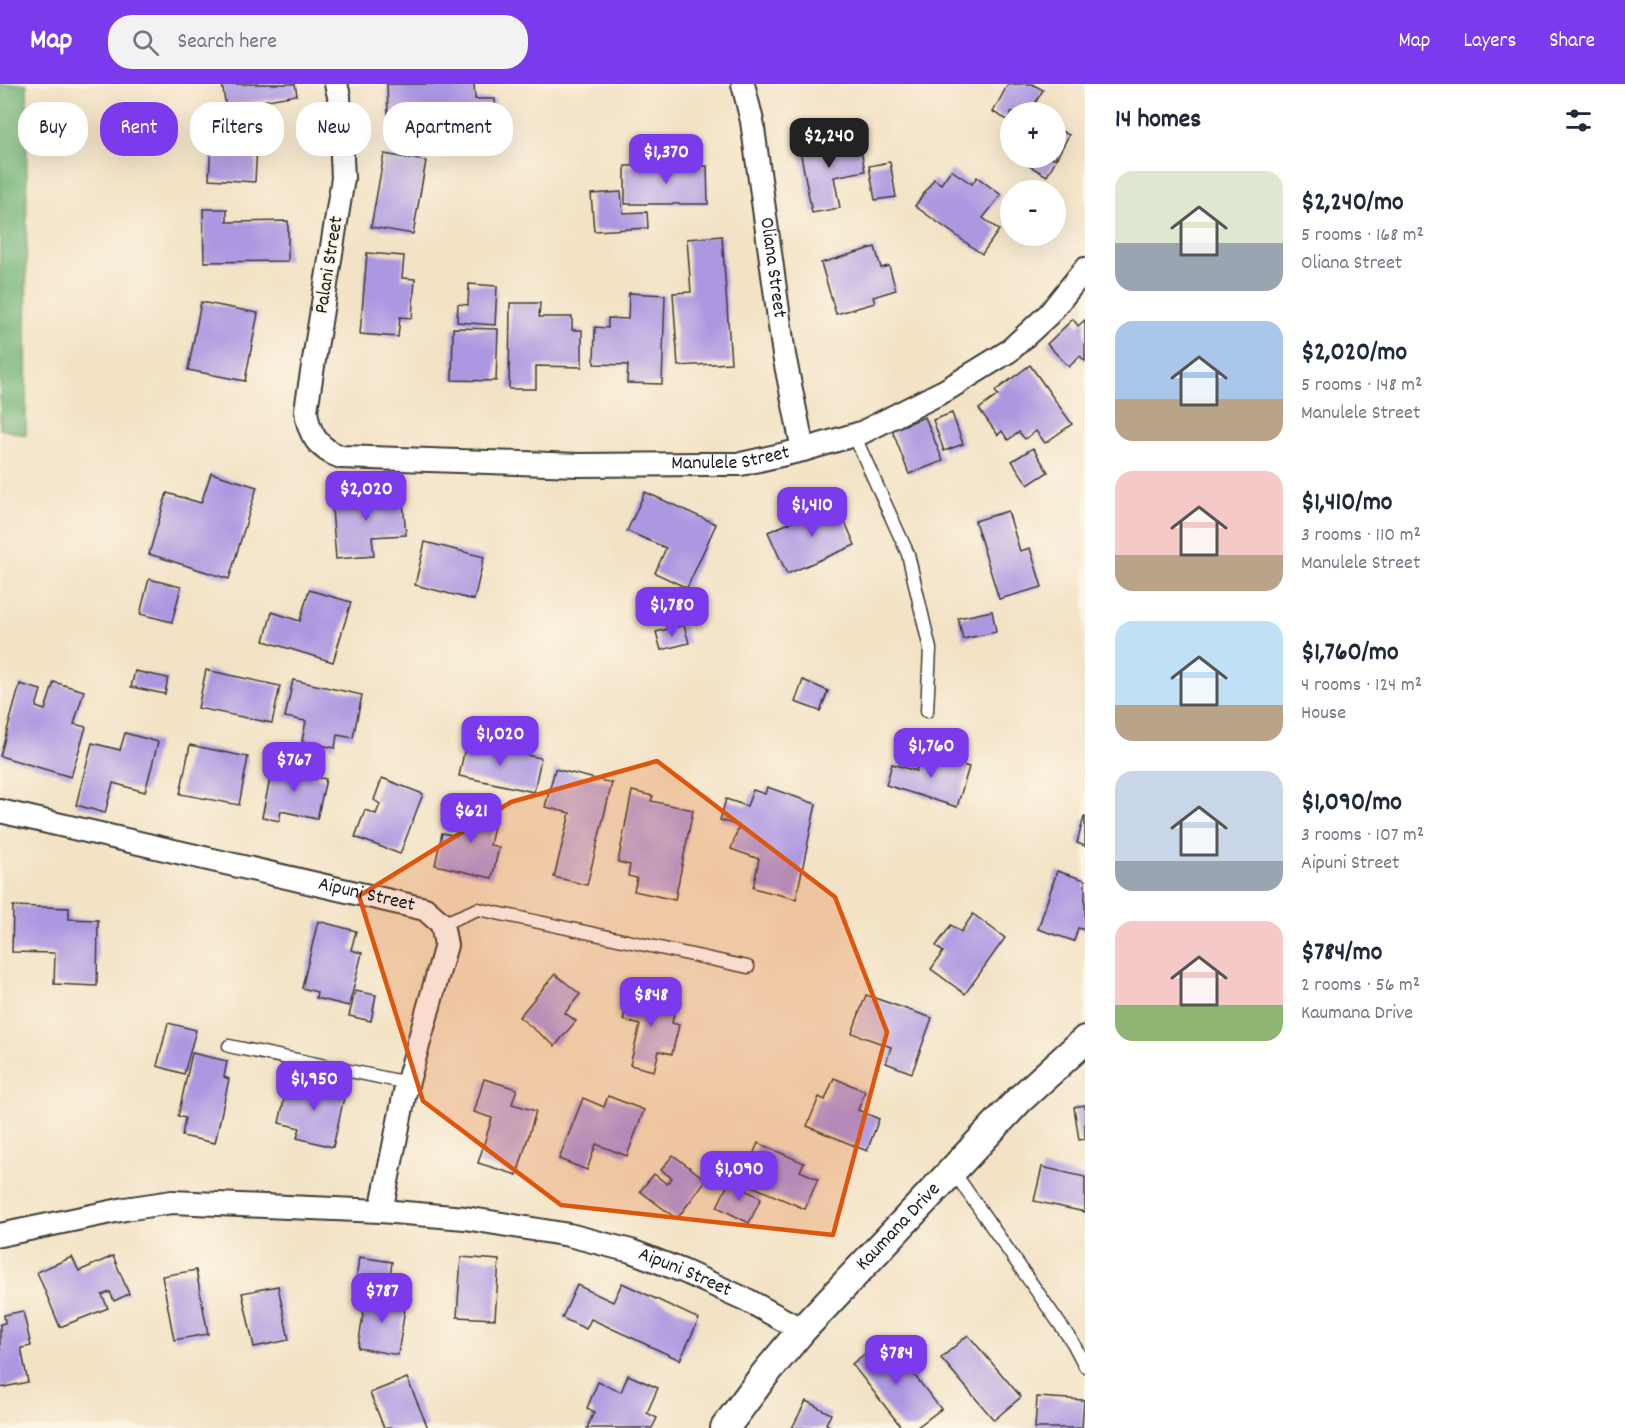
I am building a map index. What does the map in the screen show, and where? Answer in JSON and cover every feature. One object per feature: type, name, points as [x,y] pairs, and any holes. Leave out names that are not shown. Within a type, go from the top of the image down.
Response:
[{"type":"street","name":"Palani Street","points":[[318,443],[309,428],[306,410],[343,178],[339,96],[336,84]]},
{"type":"street","name":"Oliana Street","points":[[743,84],[752,121],[784,355],[803,450]]},
{"type":"street","name":"Manulele Street","points":[[318,443],[333,454],[350,459],[579,465],[741,464],[803,450],[861,433],[946,390],[1009,351],[1049,314],[1085,269]]},
{"type":"street","name":"Aipuni Street","points":[[0,811],[425,909],[442,924]]},
{"type":"street","points":[[381,1211],[408,1083],[446,945],[442,924]]},
{"type":"street","name":"Kaumana Drive","points":[[725,1428],[765,1374],[802,1330],[1020,1100],[1085,1040]]},
{"type":"street","name":"Aipuni Street","points":[[0,1235],[125,1209],[172,1202],[381,1211],[465,1218],[557,1233],[631,1251],[683,1271],[747,1300],[802,1330]]},
{"type":"lane","points":[[854,435],[908,554],[930,649],[927,711]]},
{"type":"lane","points":[[442,924],[478,909],[748,967]]},
{"type":"lane","points":[[230,1046],[408,1083]]},
{"type":"lane","points":[[953,1171],[1072,1343],[1085,1366]]},
{"type":"highlighted area","points":[[657,761],[835,897],[887,1032],[833,1235],[561,1205],[423,1101],[359,896],[511,802]]},
{"type":"green space","points":[[0,84],[27,84],[27,102],[18,102],[18,156],[27,156],[26,435],[0,429]]},
{"type":"building","points":[[222,84],[295,84],[297,95],[256,102],[225,102]]},
{"type":"building","points":[[387,84],[474,84],[475,99],[495,99],[495,102],[388,102]]},
{"type":"building","points":[[1008,84],[1032,84],[1043,90],[1036,102],[1000,102],[1000,116],[993,112]]},
{"type":"building","points":[[858,134],[865,171],[834,177],[840,208],[812,213],[799,145]]},
{"type":"building","points":[[210,156],[256,156],[255,182],[209,179]]},
{"type":"building","points":[[384,156],[426,161],[413,234],[371,227]]},
{"type":"building","points":[[890,162],[896,197],[875,200],[869,166]]},
{"type":"building","points":[[625,166],[707,166],[708,204],[625,204]]},
{"type":"building","points":[[1033,168],[1051,168],[1047,176]]},
{"type":"building","points":[[951,170],[972,184],[977,177],[1000,194],[983,218],[999,230],[982,254],[915,206],[934,179],[941,184]]},
{"type":"building","points":[[621,192],[623,213],[647,212],[648,228],[594,231],[591,194]]},
{"type":"building","points":[[203,209],[227,209],[227,222],[288,221],[288,261],[204,262]]},
{"type":"building","points":[[722,236],[731,363],[678,366],[673,293],[691,292],[687,239]]},
{"type":"building","points":[[875,247],[881,268],[889,266],[896,290],[873,297],[875,303],[836,314],[821,263]]},
{"type":"building","points":[[367,253],[404,256],[402,278],[415,279],[412,318],[400,317],[398,337],[360,334]]},
{"type":"building","points":[[469,284],[497,286],[495,325],[457,322],[458,304],[468,305]]},
{"type":"building","points":[[629,293],[665,295],[662,384],[627,383],[628,365],[594,364],[595,327],[608,328],[608,318],[628,319]]},
{"type":"building","points":[[201,302],[258,313],[245,381],[188,370]]},
{"type":"building","points":[[510,303],[540,303],[539,317],[572,317],[572,330],[582,330],[582,367],[536,366],[536,389],[509,389]]},
{"type":"building","points":[[1073,319],[1078,326],[1085,320],[1085,361],[1080,356],[1069,367],[1047,344]]},
{"type":"building","points":[[453,328],[498,329],[496,381],[452,380]]},
{"type":"building","points":[[1030,365],[1072,424],[1045,443],[1036,431],[1025,439],[1019,432],[1008,440],[1002,431],[998,435],[979,409],[998,395],[995,391]]},
{"type":"building","points":[[952,413],[963,444],[944,451],[933,420]]},
{"type":"building","points":[[925,417],[943,461],[909,474],[892,430]]},
{"type":"building","points":[[1033,448],[1048,472],[1028,485],[1012,461]]},
{"type":"building","points":[[211,473],[257,487],[229,579],[149,554],[167,493],[201,503]]},
{"type":"building","points":[[402,491],[406,535],[372,537],[374,556],[336,559],[331,496]]},
{"type":"building","points":[[645,492],[716,524],[687,588],[655,573],[666,548],[627,531]]},
{"type":"building","points":[[837,503],[855,545],[787,574],[768,532]]},
{"type":"building","points":[[1008,511],[1020,551],[1030,548],[1042,587],[999,599],[975,521]]},
{"type":"building","points":[[425,542],[484,557],[474,600],[415,585]]},
{"type":"building","points":[[149,579],[181,587],[172,622],[140,614]]},
{"type":"building","points":[[309,590],[351,602],[333,662],[264,641],[272,612],[300,621]]},
{"type":"building","points":[[992,611],[996,632],[963,639],[958,618]]},
{"type":"building","points":[[684,625],[689,643],[661,650],[656,632]]},
{"type":"building","points":[[206,670],[280,686],[272,723],[198,708]]},
{"type":"building","points":[[135,671],[168,678],[165,694],[131,687]]},
{"type":"building","points":[[293,680],[362,695],[353,738],[337,735],[335,748],[302,741],[306,721],[285,717]]},
{"type":"building","points":[[803,680],[828,691],[820,711],[795,702]]},
{"type":"building","points":[[54,682],[84,691],[74,724],[86,727],[71,777],[0,756],[20,684],[41,690],[36,707],[45,710]]},
{"type":"building","points":[[125,733],[158,742],[145,792],[113,783],[105,813],[76,805],[92,743],[120,750]]},
{"type":"building","points":[[466,743],[541,758],[534,792],[459,776]]},
{"type":"building","points":[[190,745],[248,757],[239,805],[180,794]]},
{"type":"building","points":[[922,752],[969,767],[957,807],[886,785],[892,764],[916,771]]},
{"type":"building","points":[[287,764],[311,769],[310,776],[326,779],[317,819],[281,811],[279,821],[262,817],[272,769],[285,772]]},
{"type":"building","points":[[555,769],[612,783],[587,885],[554,877],[570,813],[545,807]]},
{"type":"building","points":[[382,778],[423,794],[400,854],[355,837],[365,810],[376,814],[380,804],[374,800]]},
{"type":"building","points":[[767,787],[816,804],[796,899],[753,888],[759,859],[731,849],[739,826],[720,820],[726,799],[747,806],[753,790],[765,794]]},
{"type":"building","points":[[632,791],[653,796],[651,801],[693,810],[675,900],[634,891],[637,878],[628,876],[630,865],[618,862]]},
{"type":"building","points":[[463,804],[497,812],[490,845],[499,847],[492,878],[435,865],[442,833],[456,836]]},
{"type":"building","points":[[1085,817],[1085,846],[1077,843]]},
{"type":"building","points":[[1057,871],[1085,880],[1085,930],[1078,928],[1074,941],[1038,929]]},
{"type":"building","points":[[13,906],[69,908],[69,919],[98,920],[97,986],[54,984],[55,953],[12,952]]},
{"type":"building","points":[[973,914],[1005,938],[965,994],[931,969],[943,952],[936,946],[951,925],[961,932]]},
{"type":"building","points":[[318,921],[356,931],[351,950],[362,953],[349,1006],[316,998],[317,992],[302,988]]},
{"type":"building","points":[[555,974],[580,994],[565,1013],[576,1021],[555,1046],[519,1017]]},
{"type":"building","points":[[355,991],[376,995],[371,1021],[349,1016]]},
{"type":"building","points":[[630,991],[676,1003],[672,1023],[679,1025],[672,1054],[659,1051],[654,1071],[630,1065],[640,1025],[623,1020]]},
{"type":"building","points":[[866,995],[932,1018],[912,1073],[886,1063],[891,1047],[852,1033]]},
{"type":"building","points":[[168,1023],[196,1030],[184,1074],[157,1066]]},
{"type":"building","points":[[192,1053],[227,1061],[224,1077],[229,1079],[215,1143],[182,1136],[185,1118],[178,1116]]},
{"type":"building","points":[[834,1078],[865,1091],[858,1110],[879,1119],[867,1151],[807,1126],[819,1097],[825,1100]]},
{"type":"building","points":[[484,1079],[517,1089],[512,1104],[536,1111],[517,1175],[478,1163],[492,1118],[474,1112]]},
{"type":"building","points":[[312,1081],[346,1088],[333,1147],[297,1138],[300,1128],[279,1123],[287,1086],[310,1091]]},
{"type":"building","points":[[608,1096],[644,1110],[627,1156],[596,1144],[587,1170],[559,1159],[583,1098],[604,1107]]},
{"type":"building","points":[[1085,1105],[1085,1139],[1079,1140],[1074,1107]]},
{"type":"building","points":[[758,1143],[804,1163],[800,1171],[818,1179],[805,1209],[747,1184],[754,1166],[749,1164]]},
{"type":"building","points":[[673,1155],[706,1180],[677,1219],[640,1191],[654,1174],[667,1184],[672,1178],[661,1170]]},
{"type":"building","points":[[1042,1167],[1085,1177],[1085,1212],[1034,1201]]},
{"type":"building","points":[[729,1182],[761,1198],[749,1223],[717,1207]]},
{"type":"building","points":[[113,1256],[129,1294],[114,1301],[110,1292],[102,1295],[108,1308],[60,1327],[37,1272],[72,1257],[79,1271]]},
{"type":"building","points":[[359,1257],[392,1262],[388,1294],[355,1289]]},
{"type":"building","points":[[461,1257],[499,1260],[495,1319],[457,1317]]},
{"type":"building","points":[[196,1270],[208,1334],[174,1340],[162,1276]]},
{"type":"building","points":[[622,1283],[699,1319],[680,1360],[591,1319],[586,1329],[562,1318],[577,1285],[613,1302]]},
{"type":"building","points":[[278,1286],[289,1340],[254,1347],[242,1293]]},
{"type":"building","points":[[366,1294],[406,1301],[398,1355],[358,1348]]},
{"type":"building","points":[[23,1311],[31,1346],[21,1348],[28,1382],[0,1388],[0,1324],[5,1323],[4,1315]]},
{"type":"building","points":[[968,1335],[1021,1397],[994,1420],[941,1358]]},
{"type":"building","points":[[885,1338],[941,1409],[916,1428],[902,1428],[852,1364]]},
{"type":"building","points":[[628,1375],[658,1388],[647,1413],[657,1418],[652,1428],[587,1428],[594,1412],[587,1408],[598,1382],[621,1392]]},
{"type":"building","points":[[407,1378],[428,1428],[384,1428],[370,1393]]},
{"type":"building","points":[[1037,1397],[1084,1400],[1082,1428],[1035,1428]]},
{"type":"building","points":[[806,1401],[831,1414],[826,1424],[834,1428],[792,1428]]}]
